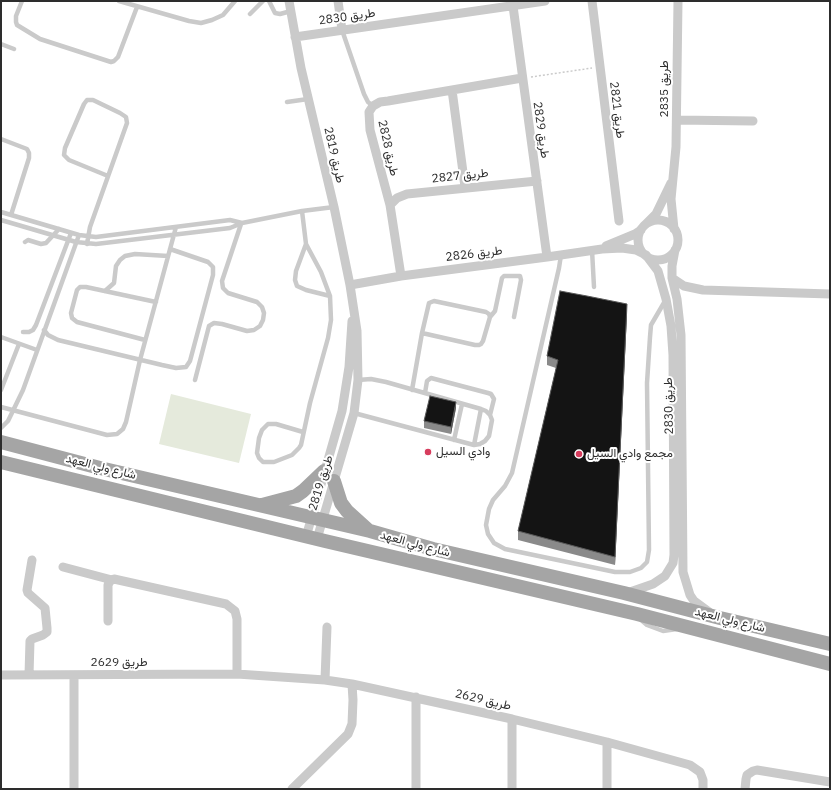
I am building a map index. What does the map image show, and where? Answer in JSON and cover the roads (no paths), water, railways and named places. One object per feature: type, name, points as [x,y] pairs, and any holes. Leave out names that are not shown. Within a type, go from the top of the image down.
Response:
[{"type":"main road","name":"شارع ولي العهد","points":[[1,442],[100,468],[261,505],[313,529],[370,531],[434,549],[624,593],[830,644]]},
{"type":"main road","name":"شارع ولي العهد","points":[[1,462],[185,507],[313,529],[830,664]]},
{"type":"main road","points":[[261,505],[296,496],[324,471]]},
{"type":"main road","points":[[334,481],[341,503],[347,511],[370,531]]},
{"type":"street","name":"طريق 2819","points":[[289,1],[308,99],[334,207],[350,285],[357,331],[358,380],[354,413],[334,481],[313,529]]},
{"type":"street","points":[[338,1],[342,30]]},
{"type":"street","name":"طريق 2830","points":[[295,37],[545,1]]},
{"type":"street","name":"طريق 2821","points":[[592,1],[619,221]]},
{"type":"street","name":"طريق 2835","points":[[674,229],[671,199],[674,178],[677,120],[678,1]]},
{"type":"street","name":"طريق 2829","points":[[513,6],[547,257]]},
{"type":"street","name":"طريق 2828","points":[[401,276],[390,205],[370,130],[369,112],[373,106],[380,102],[522,78]]},
{"type":"street","points":[[452,90],[465,187]]},
{"type":"street","points":[[677,120],[753,122]]},
{"type":"street","name":"طريق 2835","points":[[643,228],[656,214],[674,178]]},
{"type":"street","name":"طريق 2827","points":[[390,205],[397,198],[407,194],[537,181]]},
{"type":"street","points":[[660,220],[666,222],[674,229],[678,239],[675,250],[672,254],[662,259],[650,258],[639,246],[638,240],[643,228],[650,222],[660,220]]},
{"type":"street","name":"طريق 2826","points":[[602,249],[635,234],[643,228]]},
{"type":"street","name":"طريق 2826","points":[[350,285],[401,276],[592,250],[622,248],[636,250],[646,255]]},
{"type":"street","name":"طريق 2830","points":[[675,250],[672,266],[672,278],[677,299],[681,335],[683,572],[688,590],[694,601],[704,609],[720,618]]},
{"type":"street","name":"طريق 2830","points":[[624,593],[639,589],[659,580],[665,576],[673,563],[673,355],[671,326],[666,299],[658,270],[646,255]]},
{"type":"street","points":[[672,278],[684,286],[703,290]]},
{"type":"street","points":[[666,299],[677,299],[689,292],[703,290],[830,294]]},
{"type":"street","name":"طريق 2819","points":[[313,529],[324,471],[342,410],[349,366],[354,316]]},
{"type":"street","points":[[347,381],[358,380]]},
{"type":"street","points":[[342,410],[354,413]]},
{"type":"street","points":[[29,675],[30,641],[47,632],[45,608],[28,593],[32,560]]},
{"type":"street","points":[[63,567],[112,580],[117,579],[229,606],[235,611],[237,619],[237,674]]},
{"type":"street","points":[[108,621],[108,586],[112,580]]},
{"type":"street","points":[[325,680],[327,627]]},
{"type":"street","name":"طريق 2629","points":[[1,675],[237,674],[325,680],[352,684],[512,719],[607,742],[694,766],[702,776],[703,789]]},
{"type":"street","points":[[74,675],[74,789]]},
{"type":"street","points":[[292,789],[348,734],[352,724],[352,684]]},
{"type":"street","points":[[416,697],[416,789]]},
{"type":"street","points":[[512,719],[512,789]]},
{"type":"street","points":[[607,742],[607,789]]},
{"type":"street","points":[[745,789],[747,776],[756,770],[830,782]]},
{"type":"lane","points":[[22,1],[16,16],[17,25],[40,40],[111,62],[118,57],[137,7]]},
{"type":"lane","points":[[119,1],[201,23],[222,15],[235,1]]},
{"type":"lane","points":[[250,14],[263,1]]},
{"type":"lane","points":[[269,1],[275,13],[280,14],[291,11]]},
{"type":"lane","points":[[342,30],[364,94],[368,102],[373,106]]},
{"type":"lane","points":[[1,44],[14,50]]},
{"type":"lane","points":[[287,102],[308,99]]},
{"type":"lane","points":[[87,244],[108,176],[127,123],[126,117],[93,100],[87,100],[81,110],[65,148],[64,155],[69,160],[108,176]]},
{"type":"lane","points":[[1,139],[27,149],[29,153],[29,158],[11,215]]},
{"type":"lane","points":[[1,220],[68,240],[87,244],[230,228],[242,223],[302,211],[334,207]]},
{"type":"lane","points":[[302,211],[306,244],[321,272],[330,296],[331,313],[328,338],[299,448],[292,455],[274,462],[263,462],[259,458],[259,438],[262,430],[268,424],[276,424],[303,432]]},
{"type":"lane","points":[[1,212],[88,237],[105,237],[230,220],[242,223]]},
{"type":"lane","points":[[195,380],[210,326],[214,323],[222,324],[248,331],[254,330],[260,326],[263,320],[264,313],[262,307],[257,302],[228,293],[223,288],[222,281],[242,223]]},
{"type":"lane","points":[[1,408],[108,435],[117,434],[123,429],[176,227]]},
{"type":"lane","points":[[25,242],[28,240],[39,244],[44,244],[59,229]]},
{"type":"lane","points":[[23,332],[34,330],[71,233]]},
{"type":"lane","points":[[1,428],[8,421],[23,390],[79,235]]},
{"type":"lane","points":[[306,244],[296,271],[295,280],[297,286],[306,290],[330,296]]},
{"type":"lane","points":[[44,330],[48,335],[58,340],[176,368],[186,367],[190,361],[213,275],[213,267],[208,262],[170,249]]},
{"type":"lane","points":[[592,250],[594,287]]},
{"type":"lane","points":[[106,291],[114,283],[116,266],[125,256],[135,254],[168,256]]},
{"type":"lane","points":[[561,255],[512,473],[505,486],[493,500],[487,519],[486,525],[488,534],[494,543],[505,549],[616,572],[630,572],[641,568],[646,562],[649,550],[647,383],[650,337],[651,325],[666,299]]},
{"type":"lane","points":[[422,332],[475,345],[481,344],[490,317],[495,311],[502,278],[504,276],[520,276],[521,280],[514,317]]},
{"type":"lane","points":[[146,340],[77,322],[72,318],[71,313],[77,290],[86,287],[156,302]]},
{"type":"lane","points":[[412,390],[422,332],[429,303],[431,302],[486,312],[490,317]]},
{"type":"lane","points":[[1,337],[37,350]]},
{"type":"lane","points":[[1,390],[19,344]]},
{"type":"lane","points":[[425,393],[427,381],[431,378],[488,393],[494,399],[490,415]]},
{"type":"lane","points":[[354,413],[474,445],[480,444],[489,436],[492,420],[486,411],[481,409],[378,380],[358,380]]},
{"type":"lane","points":[[454,440],[462,404]]},
{"type":"lane","points":[[474,445],[481,409]]},
{"type":"place","name":"وادي السيل","points":[[428,452]]},
{"type":"place","name":"مجمع وادي السيل","points":[[579,454]]}]
